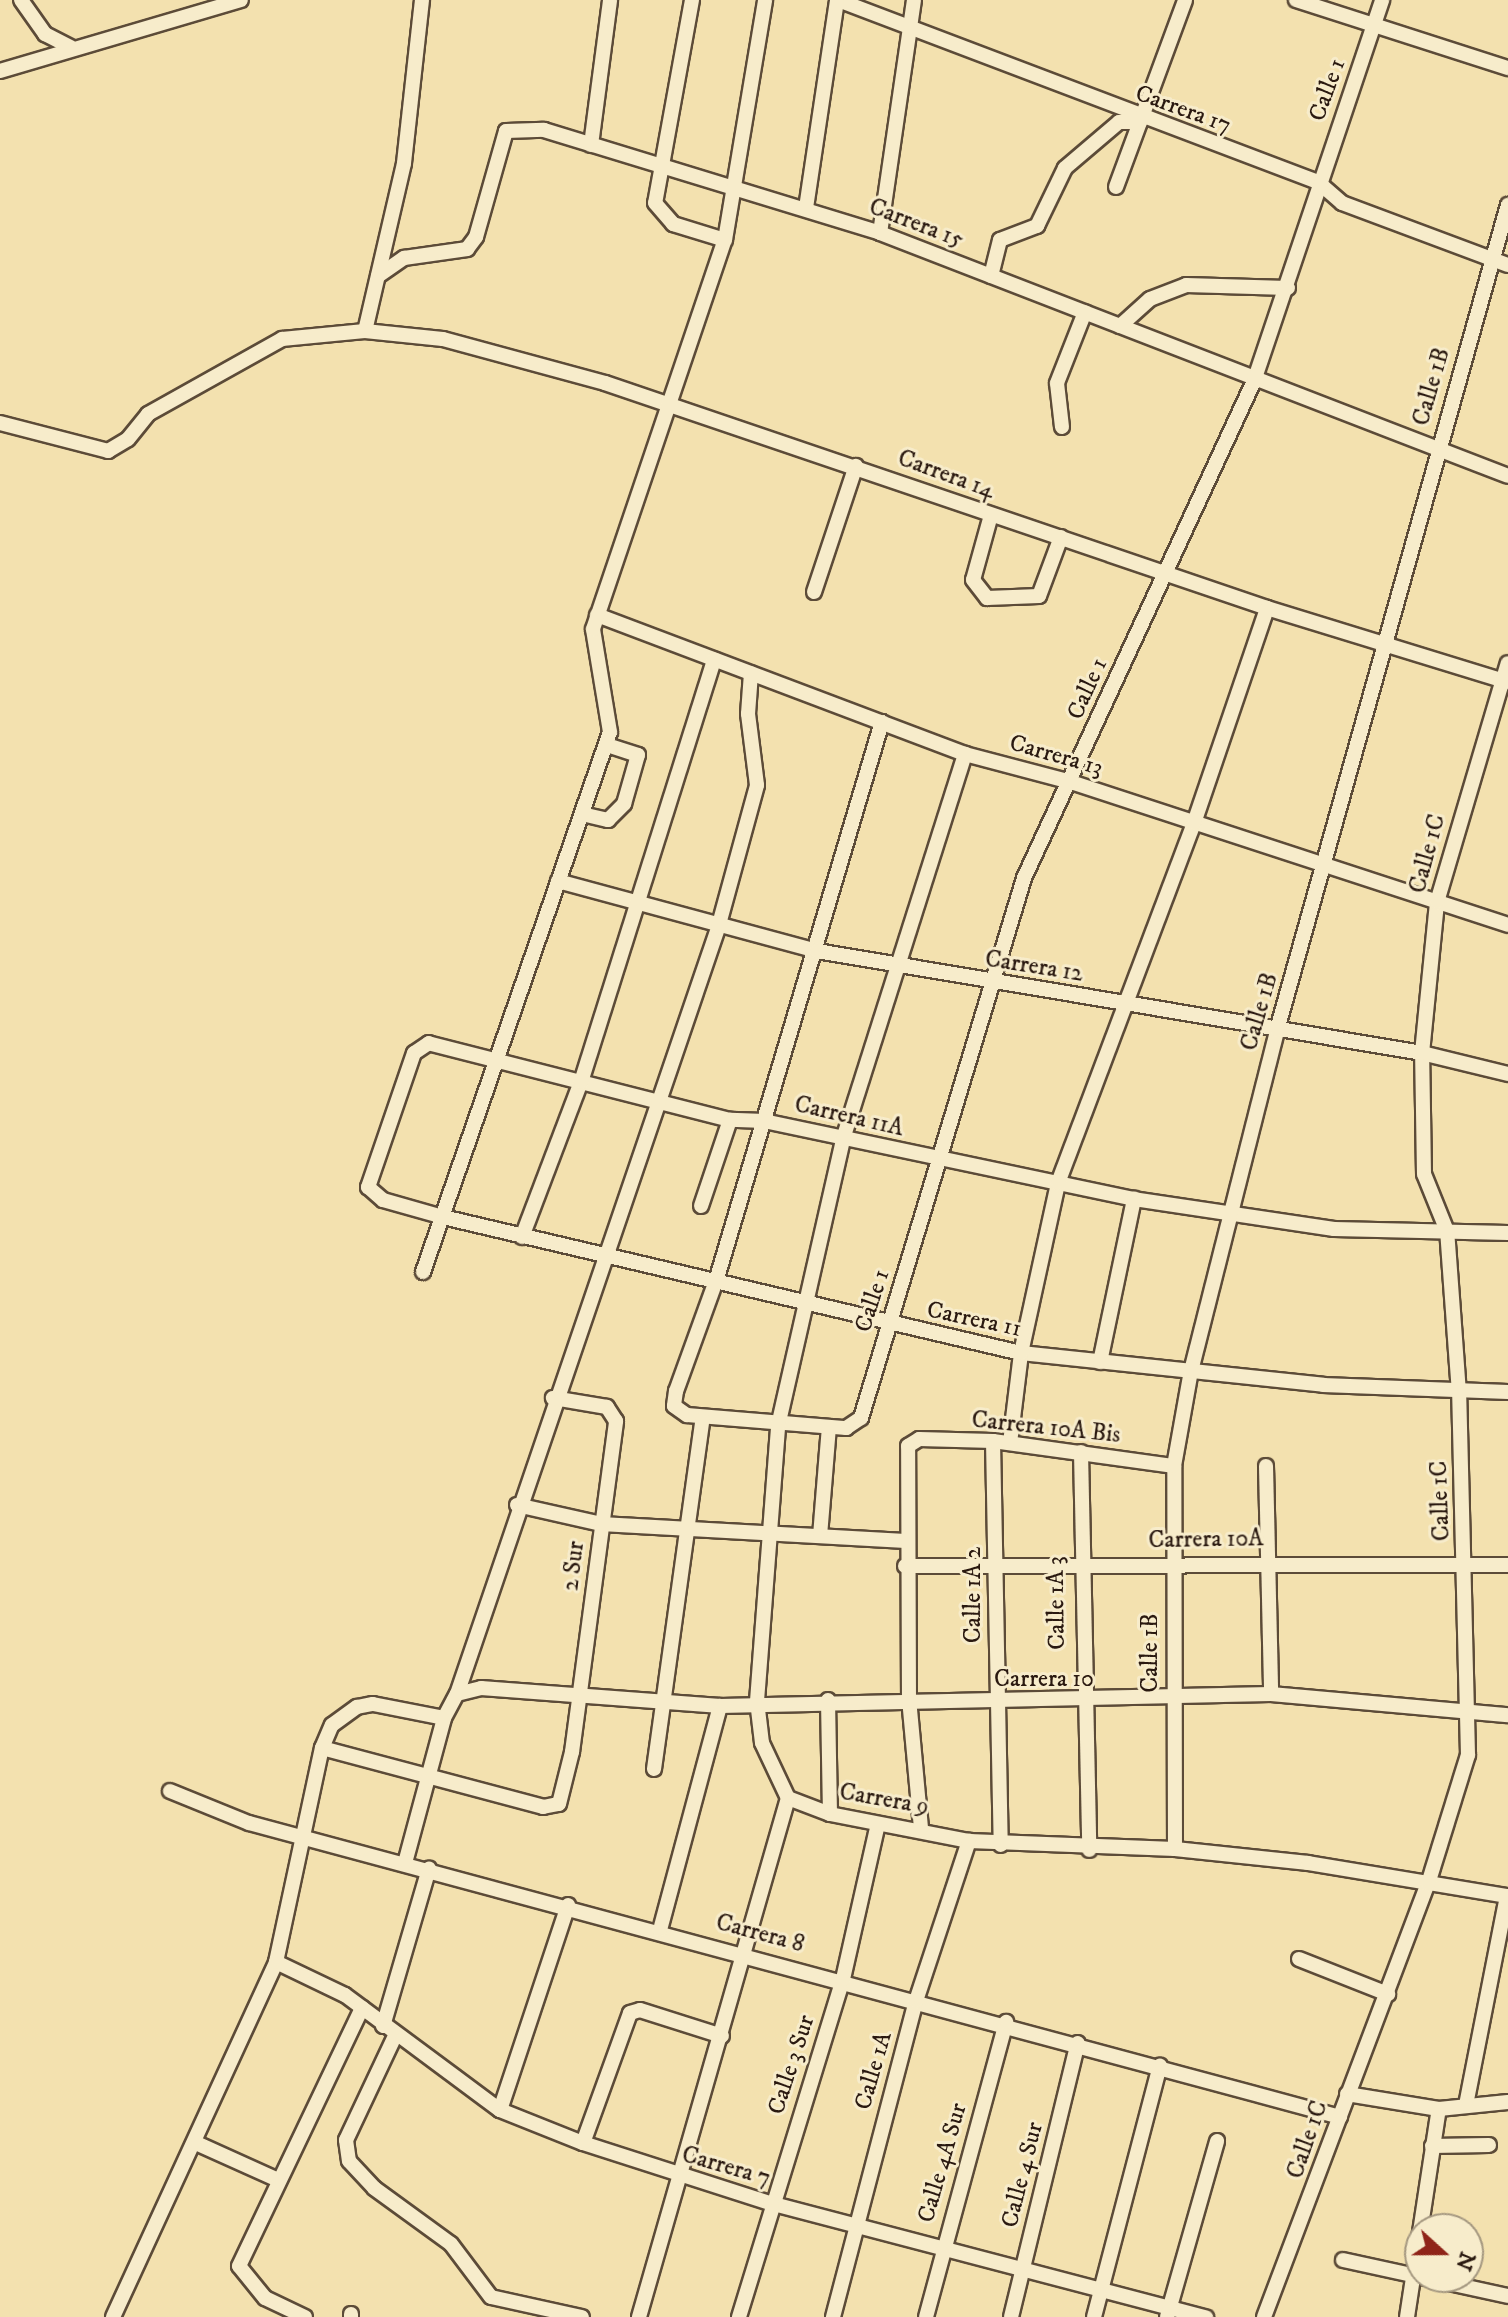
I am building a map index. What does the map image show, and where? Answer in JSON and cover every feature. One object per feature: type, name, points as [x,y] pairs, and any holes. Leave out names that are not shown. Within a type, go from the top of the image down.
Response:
[{"type":"street","points":[[21,0],[45,34],[71,47]]},
{"type":"street","points":[[0,71],[71,47],[241,0]]},
{"type":"street","points":[[365,331],[404,163],[422,0]]},
{"type":"street","points":[[591,145],[610,0]]},
{"type":"street","points":[[692,0],[657,212],[725,240]]},
{"type":"street","points":[[423,1272],[500,1063],[558,881],[607,745],[610,718],[593,642],[597,615],[725,240],[738,185],[765,0]]},
{"type":"street","points":[[806,208],[838,0]]},
{"type":"street","name":"Carrera 17","points":[[838,0],[909,31],[1141,120],[1318,182],[1342,203],[1508,265]]},
{"type":"street","points":[[880,233],[914,0]]},
{"type":"street","points":[[1116,187],[1185,0]]},
{"type":"street","points":[[1296,0],[1508,68]]},
{"type":"street","name":"Calle 1","points":[[829,1427],[856,1425],[865,1406],[888,1322],[943,1160],[990,982],[1024,878],[1254,381],[1288,288],[1318,182],[1382,0]]},
{"type":"street","points":[[991,276],[1000,240],[1037,226],[1065,168],[1119,122],[1141,120]]},
{"type":"street","name":"Carrera 15","points":[[378,276],[404,258],[459,253],[473,243],[509,128],[544,130],[738,185],[880,233],[1254,381],[1508,476]]},
{"type":"street","name":"Calle 1B","points":[[1175,1849],[1174,1466],[1191,1371],[1228,1214],[1277,1030],[1326,866],[1437,448],[1508,205]]},
{"type":"street","points":[[1120,326],[1150,299],[1186,285],[1288,288]]},
{"type":"street","points":[[1062,427],[1057,383],[1085,312]]},
{"type":"street","name":"Carrera 14","points":[[0,423],[108,451],[128,439],[148,414],[263,345],[365,331],[507,354],[856,466],[1267,608],[1505,681]]},
{"type":"street","points":[[814,592],[856,466]]},
{"type":"street","points":[[991,515],[973,580],[987,598],[1039,596],[1061,537]]},
{"type":"street","points":[[1010,1443],[1021,1353],[1058,1183],[1122,1003],[1194,823],[1267,608]]},
{"type":"street","name":"Carrera 13","points":[[597,615],[965,754],[1071,782],[1508,925]]},
{"type":"street","points":[[522,1237],[581,1082],[639,906],[714,659]]},
{"type":"street","name":"Calle 1C","points":[[1264,2317],[1428,1884],[1460,1790],[1472,1712],[1459,1393],[1447,1231],[1424,1174],[1422,1053],[1437,902],[1508,663]]},
{"type":"street","points":[[405,1863],[425,1777],[444,1718],[457,1694],[553,1398],[662,1101],[718,928],[757,785],[748,714],[751,673]]},
{"type":"street","points":[[820,1536],[829,1427],[778,1426],[703,1418],[682,1413],[673,1402],[717,1278],[817,951],[882,722]]},
{"type":"street","points":[[582,814],[614,818],[628,791],[638,755],[607,745]]},
{"type":"street","points":[[639,2317],[747,1953],[788,1798],[762,1743],[757,1701],[778,1426],[810,1299],[843,1139],[900,968],[965,754]]},
{"type":"street","name":"Carrera 12","points":[[558,881],[718,928],[900,968],[1422,1053],[1508,1074]]},
{"type":"street","name":"Carrera 11A","points":[[443,1217],[383,1200],[368,1187],[414,1053],[429,1043],[730,1120],[765,1121],[1134,1199],[1334,1229],[1508,1233]]},
{"type":"street","points":[[701,1206],[730,1120]]},
{"type":"street","points":[[1100,1362],[1134,1199]]},
{"type":"street","name":"Carrera 11","points":[[443,1217],[810,1299],[888,1322],[1021,1353],[1191,1371],[1459,1393],[1508,1392]]},
{"type":"street","name":"2 Sur","points":[[425,1777],[550,1808],[559,1804],[566,1788],[615,1415],[607,1407],[553,1398]]},
{"type":"street","points":[[654,1769],[665,1704],[684,1527],[703,1418]]},
{"type":"street","name":"Carrera 10A Bis","points":[[906,1541],[905,1458],[912,1441],[993,1441],[1174,1466]]},
{"type":"street","name":"Calle 1A 2","points":[[993,1441],[998,1564],[995,1702],[1001,1845]]},
{"type":"street","name":"Calle 1A 3","points":[[1081,1452],[1078,1563],[1089,1850]]},
{"type":"street","points":[[1266,1466],[1271,1694]]},
{"type":"street","points":[[517,1505],[601,1524],[906,1541],[909,1699],[921,1828]]},
{"type":"street","name":"Carrera 10A","points":[[905,1566],[1266,1562],[1508,1565]]},
{"type":"street","name":"Carrera 10","points":[[457,1694],[481,1688],[580,1698],[720,1706],[757,1701],[909,1699],[1081,1702],[1271,1694],[1508,1715]]},
{"type":"street","points":[[828,1700],[830,1814]]},
{"type":"street","points":[[113,2317],[196,2143],[276,1962],[322,1748],[332,1725],[366,1704],[444,1718]]},
{"type":"street","points":[[660,1930],[720,1706]]},
{"type":"street","points":[[322,1748],[425,1777]]},
{"type":"street","name":"Carrera 8","points":[[170,1791],[249,1823],[568,1905],[916,2001],[1006,2022],[1340,2117]]},
{"type":"street","name":"Carrera 9","points":[[788,1798],[830,1814],[878,1824],[921,1828],[969,1841],[1089,1850],[1175,1849],[1308,1863],[1507,1896]]},
{"type":"street","name":"Calle 3 Sur","points":[[739,2317],[770,2203],[843,1979],[878,1824]]},
{"type":"street","name":"Calle 1A","points":[[833,2317],[853,2225],[916,2001],[969,1841]]},
{"type":"street","points":[[383,2026],[429,1869]]},
{"type":"street","points":[[1466,2105],[1507,1896]]},
{"type":"street","points":[[500,2110],[568,1905]]},
{"type":"street","points":[[1299,1959],[1388,1994]]},
{"type":"street","name":"Carrera 7","points":[[276,1962],[362,2008],[395,2036],[500,2110],[583,2143],[680,2177],[770,2203],[1023,2267],[1102,2289],[1168,2312],[1206,2317]]},
{"type":"street","points":[[305,2317],[265,2298],[239,2266],[276,2179],[362,2008]]},
{"type":"street","points":[[583,2143],[630,2013],[640,2010],[722,2036]]},
{"type":"street","name":"Calle 4A Sur","points":[[926,2317],[1006,2022]]},
{"type":"street","points":[[395,2036],[346,2140],[349,2161],[374,2188],[451,2244],[488,2294],[514,2311],[582,2317]]},
{"type":"street","name":"Calle 4 Sur","points":[[1011,2317],[1078,2043]]},
{"type":"street","points":[[1094,2317],[1160,2065]]},
{"type":"street","points":[[1347,2094],[1439,2109],[1508,2102]]},
{"type":"street","points":[[1421,2213],[1439,2109]]},
{"type":"street","points":[[1168,2312],[1217,2141]]},
{"type":"street","points":[[196,2143],[276,2179]]},
{"type":"street","points":[[1432,2146],[1489,2145]]},
{"type":"street","points":[[1343,2260],[1404,2275]]},
{"type":"street","points":[[1484,2291],[1508,2296]]},
{"type":"street","points":[[1407,2317],[1409,2293]]}]
